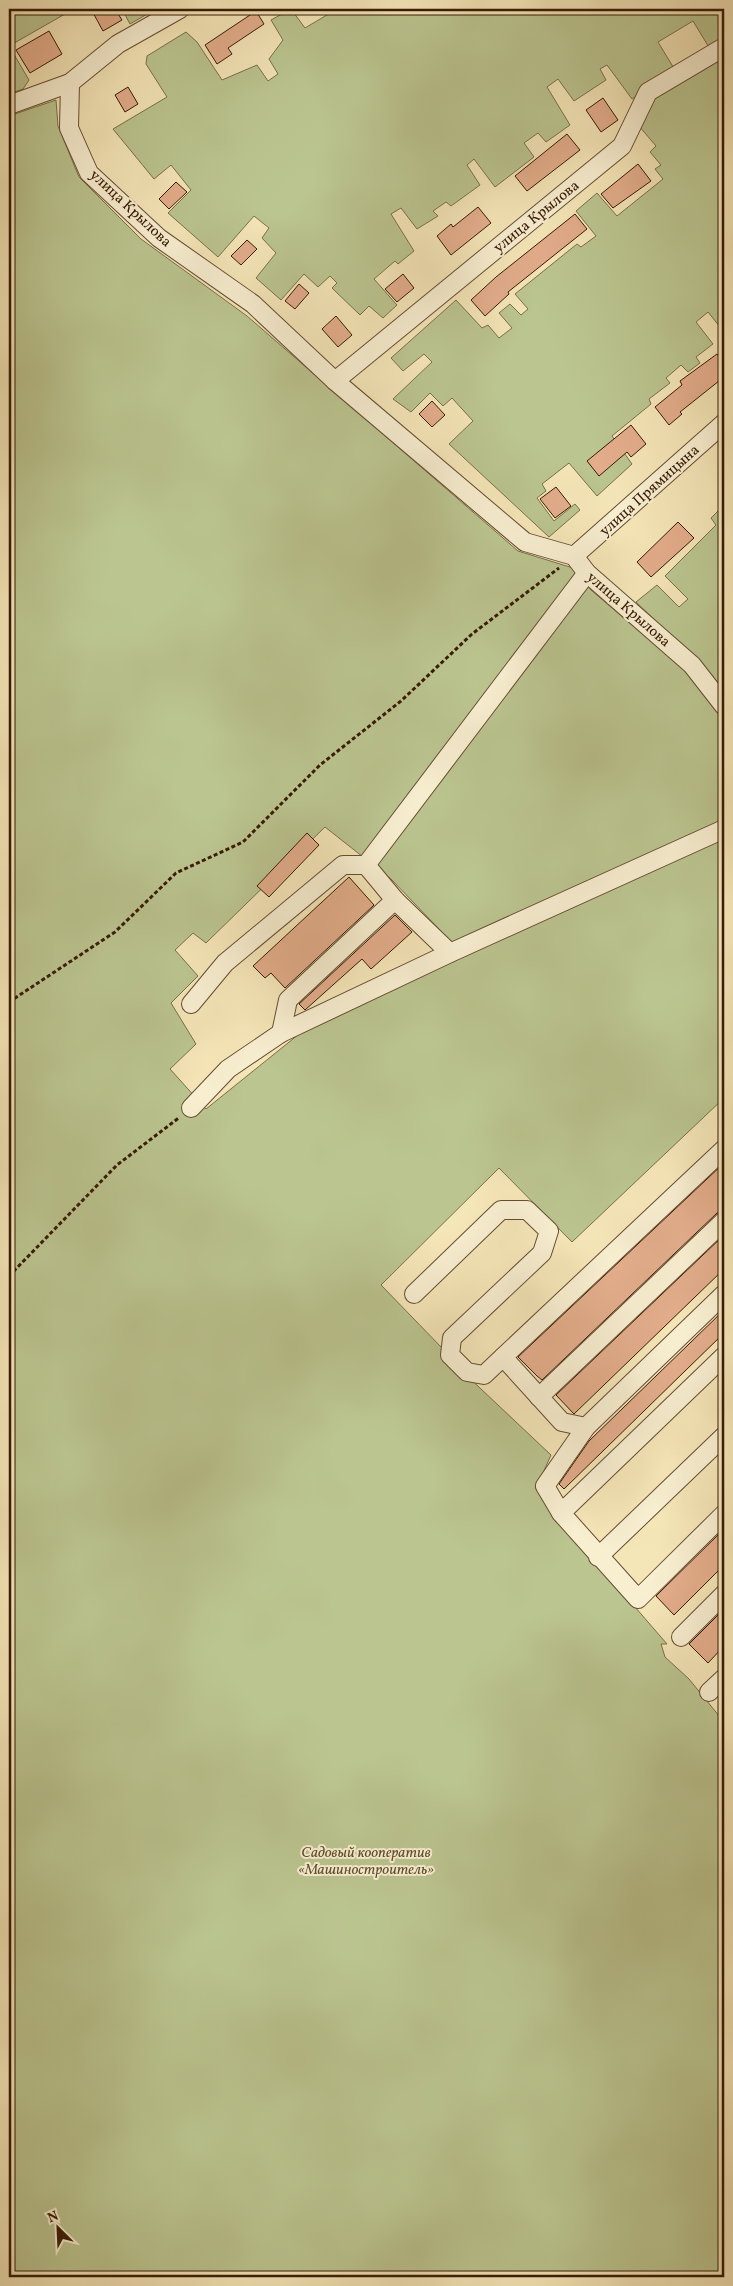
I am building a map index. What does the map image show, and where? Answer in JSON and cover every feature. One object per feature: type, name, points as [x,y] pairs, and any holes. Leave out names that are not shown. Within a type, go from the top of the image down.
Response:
[{"type":"street","points":[[9,105],[70,83],[118,44],[180,9]]},
{"type":"street","name":"улица Крылова","points":[[335,381],[622,146],[648,92],[724,48]]},
{"type":"street","name":"улица Крылова","points":[[70,83],[69,128],[89,173],[159,238],[253,304],[335,381],[525,542],[574,556],[586,573],[692,665],[724,706]]},
{"type":"street","name":"улица Прямицына","points":[[574,556],[724,423]]},
{"type":"street","points":[[366,865],[586,573]]},
{"type":"street","points":[[191,1108],[228,1069],[281,1033],[450,953],[724,829]]},
{"type":"street","points":[[191,1004],[225,963],[343,865],[366,865]]},
{"type":"street","points":[[366,865],[395,900],[450,953]]},
{"type":"street","points":[[281,1033],[288,1000],[395,900]]},
{"type":"street","points":[[414,1294],[501,1210],[527,1210],[548,1231],[542,1253],[452,1338],[450,1355],[467,1372],[484,1375],[724,1148]]},
{"type":"street","points":[[539,1397],[724,1221]]},
{"type":"street","points":[[724,1294],[586,1427],[545,1486],[561,1513],[598,1557],[638,1599],[724,1514]]},
{"type":"street","points":[[561,1513],[724,1356]]},
{"type":"street","points":[[503,1358],[562,1422],[586,1427]]},
{"type":"street","points":[[598,1557],[724,1436]]},
{"type":"street","points":[[681,1637],[724,1594]]},
{"type":"street","points":[[709,1692],[724,1678]]},
{"type":"path","points":[[9,1002],[115,932],[176,873],[243,842],[320,765],[400,701],[472,634],[574,556]]},
{"type":"path","points":[[9,1276],[117,1165],[191,1108]]},
{"type":"green space","points":[[9,9],[71,9],[72,10],[9,46]]},
{"type":"green space","points":[[122,9],[156,9],[130,24]]},
{"type":"green space","points":[[291,9],[305,28],[337,9],[724,9],[724,41],[710,49],[693,21],[658,42],[675,70],[632,99],[607,65],[600,69],[606,80],[574,101],[558,79],[547,87],[570,125],[546,142],[538,133],[524,143],[534,157],[495,187],[474,159],[467,165],[480,185],[451,206],[446,202],[433,211],[438,216],[417,229],[401,208],[391,214],[414,251],[398,264],[395,261],[374,279],[397,305],[383,318],[369,306],[360,315],[332,288],[337,283],[330,276],[318,287],[304,274],[281,300],[256,278],[276,253],[262,238],[269,228],[254,216],[218,257],[168,213],[191,190],[171,165],[154,179],[113,129],[167,97],[146,64],[147,56],[186,32],[197,42],[222,80],[257,65],[268,81],[278,74],[269,59],[283,40],[271,20]]},
{"type":"green space","points":[[9,46],[29,80],[23,89],[9,94]]},
{"type":"green space","points":[[724,58],[724,332],[708,312],[696,322],[713,344],[696,357],[700,363],[688,372],[681,365],[666,378],[670,383],[649,399],[651,404],[612,436],[632,464],[597,496],[569,463],[542,484],[546,491],[537,498],[554,521],[575,504],[580,510],[549,537],[449,444],[473,421],[452,398],[443,406],[430,393],[411,412],[393,399],[432,362],[424,354],[403,371],[391,358],[456,300],[482,328],[488,325],[499,338],[512,328],[499,313],[510,304],[521,315],[528,309],[515,294],[577,244],[581,247],[596,236],[576,211],[597,193],[617,216],[663,179],[655,169],[661,165],[650,152],[656,146],[639,126],[653,100]]},
{"type":"green space","name":"Садовый кооператив «Машиностроитель»","points":[[56,100],[58,126],[79,177],[141,239],[247,316],[518,551],[573,568],[591,590],[689,674],[724,721],[724,1098],[572,1242],[499,1168],[381,1285],[443,1349],[446,1356],[551,1455],[538,1484],[558,1518],[667,1644],[661,1644],[665,1657],[689,1679],[724,1722],[724,2277],[9,2277],[9,116]],"holes":[[[325,827],[391,879],[463,954],[309,1026],[206,1109],[170,1069],[196,1044],[171,1003],[198,976],[175,950],[193,933],[206,943]]]},
{"type":"green space","points":[[724,505],[724,692],[706,669],[636,602],[657,585],[679,607],[688,599],[665,576],[716,525],[711,518]]},
{"type":"building","points":[[91,9],[115,9],[122,20],[103,31]]},
{"type":"building","points":[[256,11],[264,24],[228,48],[232,54],[217,64],[205,45]]},
{"type":"building","points":[[49,31],[62,54],[30,73],[16,50]]},
{"type":"building","points":[[128,87],[138,104],[125,112],[115,95]]},
{"type":"building","points":[[603,98],[618,120],[601,132],[586,110]]},
{"type":"building","points":[[567,134],[580,150],[527,191],[515,176]]},
{"type":"building","points":[[638,164],[651,181],[613,208],[601,194]]},
{"type":"building","points":[[176,182],[187,192],[169,209],[159,199]]},
{"type":"building","points":[[478,207],[491,223],[451,255],[437,236],[451,224],[453,227]]},
{"type":"building","points":[[575,214],[587,229],[508,292],[509,294],[485,316],[471,300],[496,277]]},
{"type":"building","points":[[247,240],[257,249],[241,265],[231,256]]},
{"type":"building","points":[[403,274],[414,288],[397,302],[385,289]]},
{"type":"building","points":[[299,284],[309,293],[295,309],[285,301]]},
{"type":"building","points":[[336,316],[352,335],[338,347],[322,329]]},
{"type":"building","points":[[717,354],[724,363],[724,377],[680,412],[682,414],[669,425],[655,407],[682,385],[680,381]]},
{"type":"building","points":[[432,401],[445,415],[432,427],[419,414]]},
{"type":"building","points":[[631,425],[646,444],[631,457],[627,452],[599,476],[587,461]]},
{"type":"building","points":[[556,487],[571,506],[555,518],[540,499]]},
{"type":"building","points":[[678,522],[694,538],[651,577],[637,562]]},
{"type":"building","points":[[307,833],[319,845],[269,897],[257,886]]},
{"type":"building","points":[[349,877],[374,905],[285,988],[271,973],[265,978],[253,966]]},
{"type":"building","points":[[395,915],[412,932],[371,969],[362,959],[305,1010],[299,1004]]},
{"type":"building","points":[[724,1163],[724,1211],[717,1213],[542,1380],[537,1376],[518,1357]]},
{"type":"building","points":[[724,1235],[724,1269],[574,1414],[556,1395]]},
{"type":"building","points":[[724,1310],[724,1333],[564,1489],[559,1484],[589,1441]]},
{"type":"building","points":[[724,1529],[724,1565],[674,1615],[656,1596]]},
{"type":"building","points":[[724,1609],[724,1646],[708,1663],[689,1644]]}]
